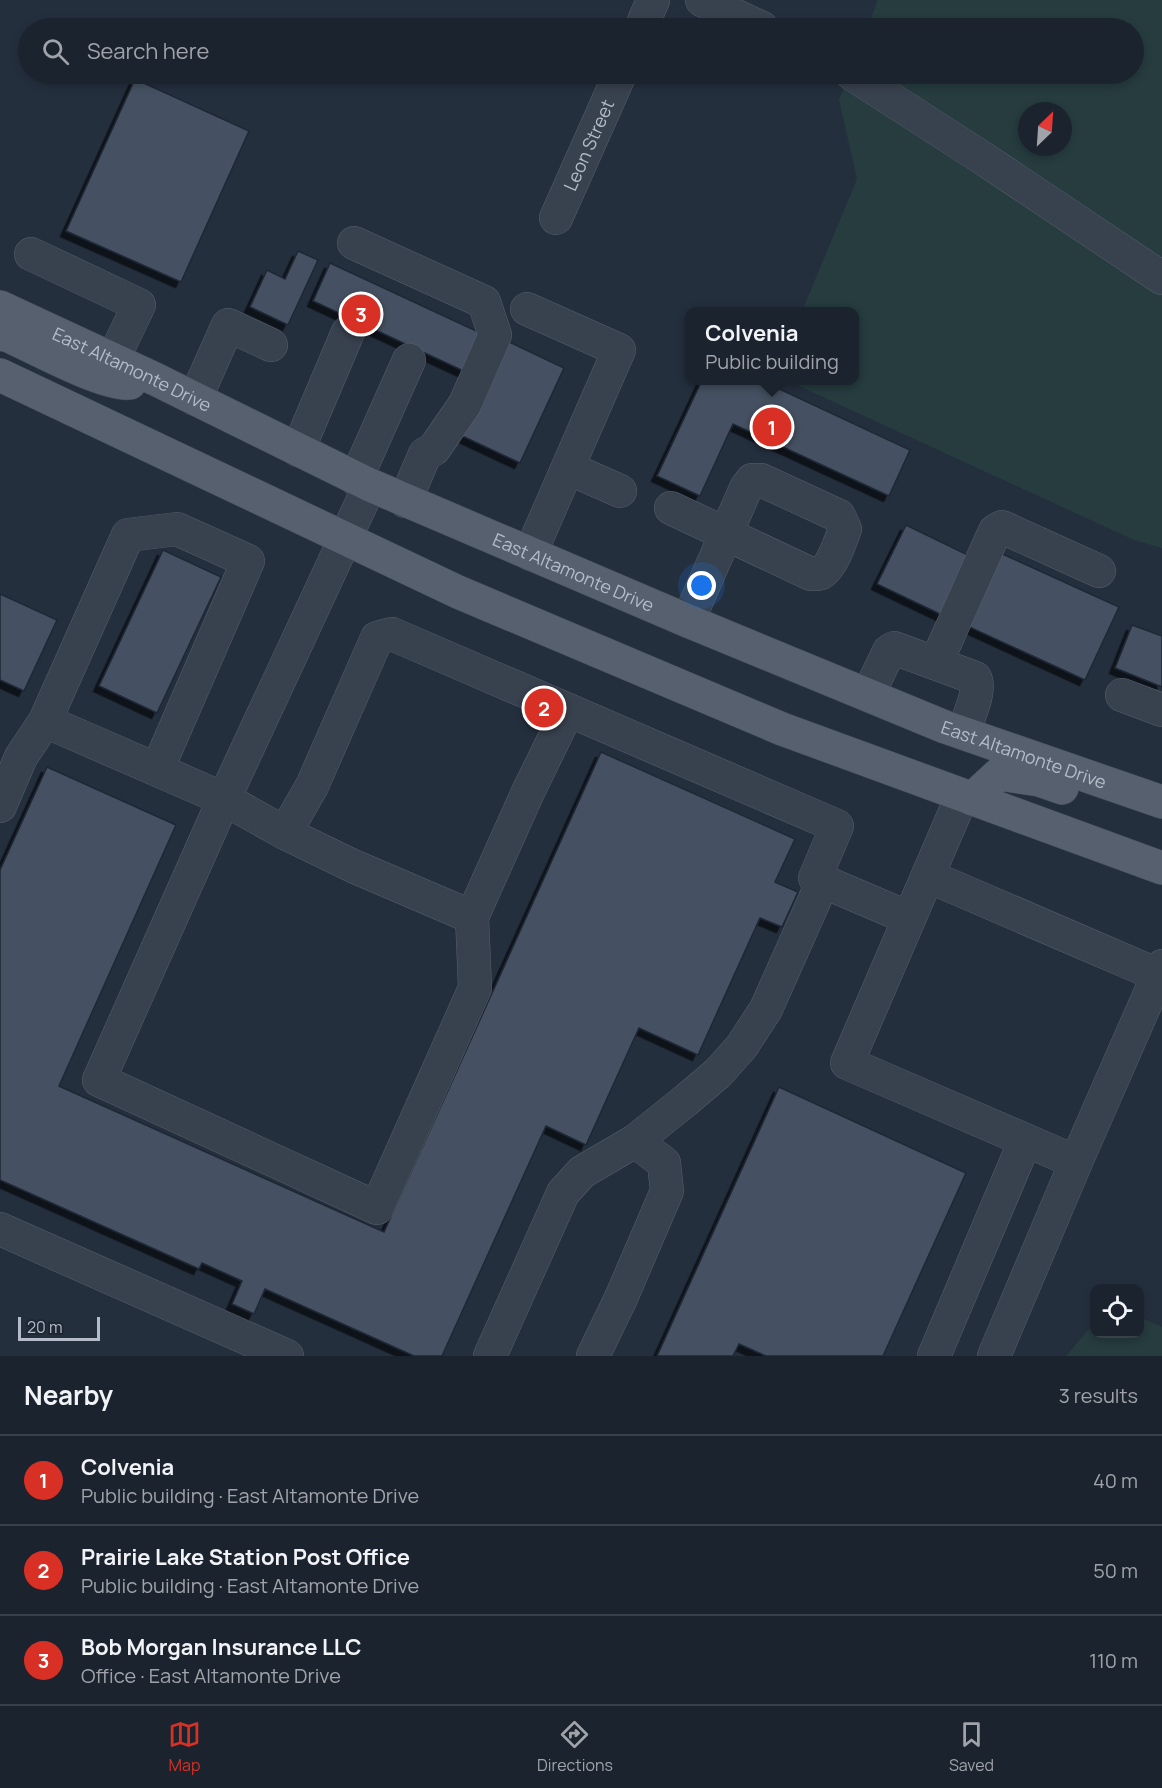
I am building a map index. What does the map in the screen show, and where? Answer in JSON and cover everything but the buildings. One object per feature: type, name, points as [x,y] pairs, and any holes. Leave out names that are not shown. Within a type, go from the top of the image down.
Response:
[{"type":"main road","name":"East Altamonte Drive","points":[[0,307],[155,379],[405,501],[688,621],[963,733],[1162,802]]},
{"type":"main road","points":[[0,334],[9,336],[86,373],[123,385],[155,379]]},
{"type":"main road","points":[[0,375],[458,592],[771,725],[1162,868]]},
{"type":"main road","points":[[967,797],[999,774],[1040,780],[1162,825]]},
{"type":"street","points":[[645,18],[653,0]]},
{"type":"street","points":[[702,0],[741,18]]},
{"type":"street","name":"Leon Street","points":[[556,218],[616,84]]},
{"type":"street","points":[[867,84],[1162,278]]},
{"type":"street","points":[[354,243],[484,302],[495,335],[465,404],[434,449],[425,454],[405,501]]},
{"type":"street","points":[[31,254],[139,305],[113,360]]},
{"type":"street","points":[[527,309],[619,350],[530,554]]},
{"type":"street","points":[[195,399],[228,325],[271,345]]},
{"type":"street","points":[[298,450],[348,332]]},
{"type":"street","points":[[409,360],[363,482],[345,538],[224,799],[99,1080],[377,1208],[475,988],[472,917],[568,710]]},
{"type":"street","points":[[568,468],[620,491]]},
{"type":"street","points":[[671,508],[726,533],[688,621]]},
{"type":"street","points":[[936,663],[995,531],[1002,527],[1099,571]]},
{"type":"street","points":[[0,806],[21,757],[45,721],[128,535],[177,529],[248,561],[157,770]]},
{"type":"street","points":[[285,833],[312,786],[377,638],[392,634],[837,826],[815,878],[909,918]]},
{"type":"street","points":[[868,695],[889,651],[894,648],[975,678],[978,683],[976,695],[963,733]]},
{"type":"street","points":[[1122,695],[1162,710]]},
{"type":"street","points":[[45,721],[224,799],[285,833],[352,866],[472,917]]},
{"type":"street","points":[[967,797],[909,918],[847,1063],[1076,1162]]},
{"type":"street","points":[[928,876],[1160,970],[994,1356]]},
{"type":"street","points":[[490,1356],[563,1193],[582,1172],[635,1142],[718,1073],[742,1046],[766,1009],[823,881]]},
{"type":"street","points":[[934,1356],[1025,1141]]},
{"type":"street","points":[[593,1356],[621,1298],[667,1191],[664,1163],[635,1142]]},
{"type":"street","points":[[0,1229],[287,1356]]},
{"type":"green space","points":[[878,0],[1162,0],[1162,548],[1134,540],[797,385],[859,385],[859,307],[804,307],[857,179],[839,100],[845,84],[1144,84],[1144,18],[871,18]]},
{"type":"green space","points":[[1144,1319],[1162,1327],[1162,1356],[1066,1356],[1090,1328],[1090,1338],[1144,1338]]},
{"type":"place","name":"Bob Morgan Insurance LLC","points":[[361,314]]},
{"type":"place","name":"Colvenia","points":[[772,427]]},
{"type":"place","name":"Prairie Lake Station Post Office","points":[[544,708]]}]
